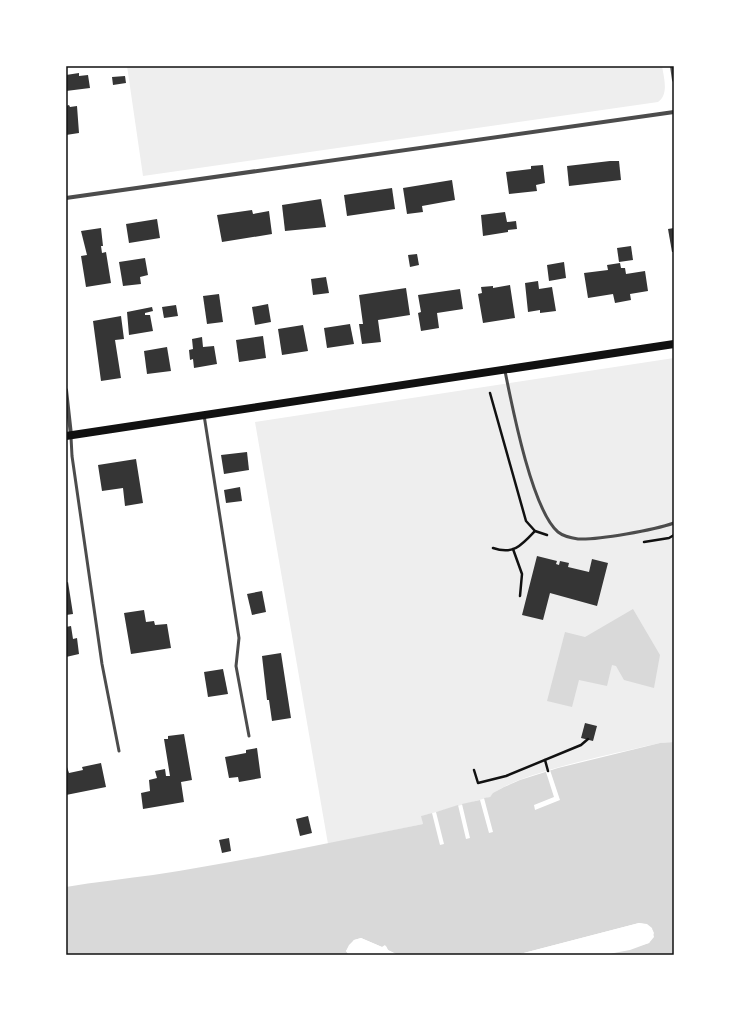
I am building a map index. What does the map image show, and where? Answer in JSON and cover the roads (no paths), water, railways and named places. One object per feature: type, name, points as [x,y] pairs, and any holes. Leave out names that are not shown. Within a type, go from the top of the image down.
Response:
[{"type":"main road","points":[[69,436],[674,344]]},
{"type":"street","points":[[672,66],[674,80]]},
{"type":"street","points":[[66,198],[674,112]]},
{"type":"street","points":[[66,390],[69,436]]},
{"type":"lane","points":[[505,370],[517,426],[540,505],[550,523],[559,532],[569,538],[579,539],[623,534],[674,523]]},
{"type":"lane","points":[[204,415],[239,638],[236,666],[249,736]]},
{"type":"lane","points":[[69,436],[95,620],[119,751]]}]
